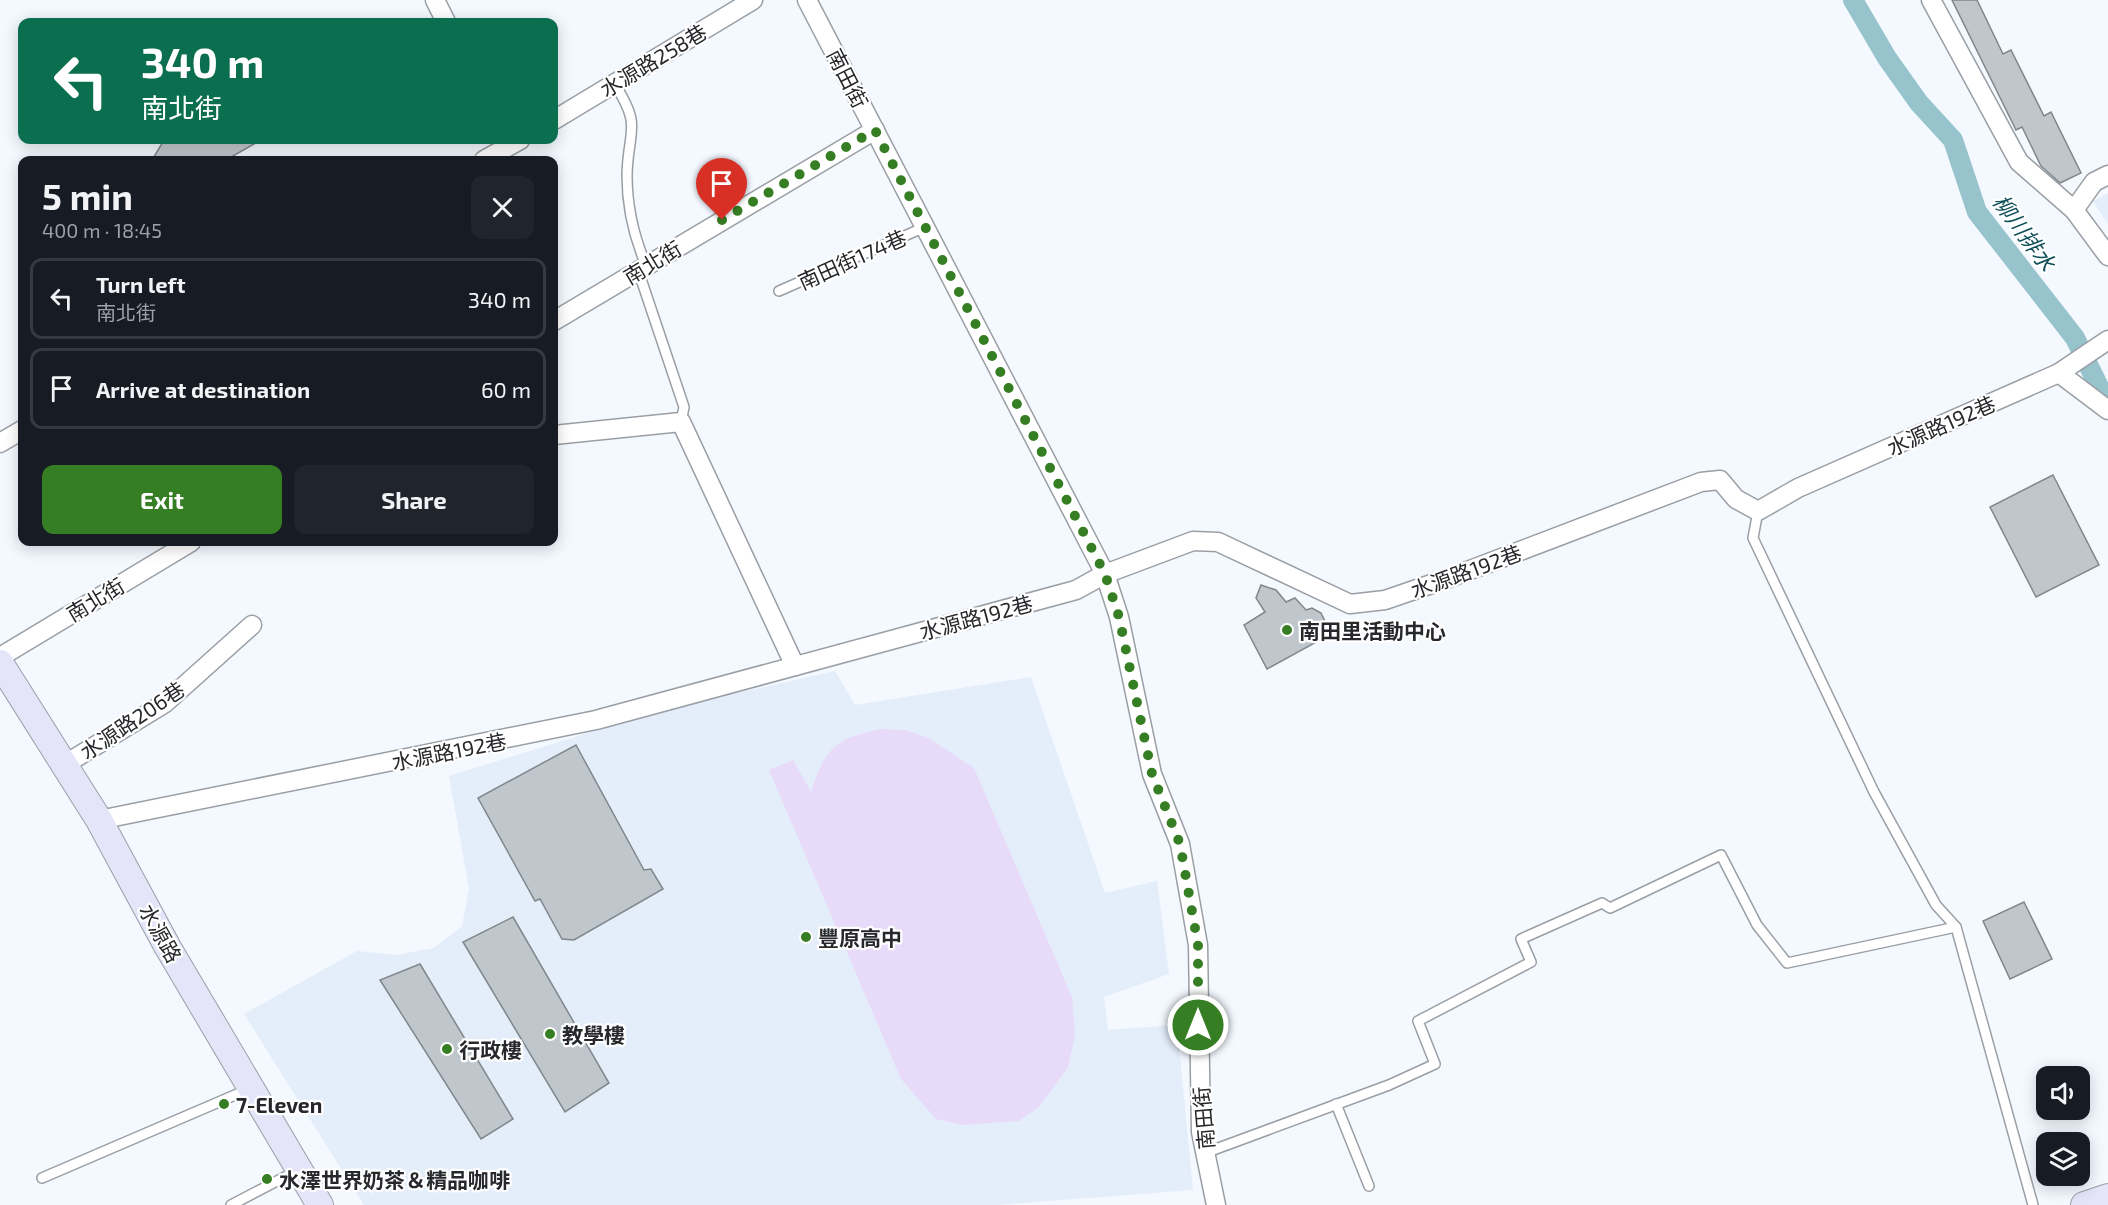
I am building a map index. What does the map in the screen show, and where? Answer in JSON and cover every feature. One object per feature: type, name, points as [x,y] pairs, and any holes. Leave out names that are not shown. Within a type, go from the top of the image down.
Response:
[{"type":"street","points":[[435,0],[444,18]]},
{"type":"street","name":"水源路258巷","points":[[558,118],[753,0]]},
{"type":"street","name":"南田街","points":[[807,0],[1105,574],[1119,617],[1152,774],[1180,844],[1198,945],[1201,1132],[1216,1205]]},
{"type":"street","points":[[1931,0],[2019,162],[2074,210],[2108,256]]},
{"type":"street","name":"南北街","points":[[558,319],[875,130]]},
{"type":"street","points":[[491,156],[510,144]]},
{"type":"street","points":[[2074,210],[2094,182],[2108,175]]},
{"type":"street","name":"水源路192巷","points":[[99,820],[596,720],[1076,590],[1105,574],[1193,541],[1218,542],[1350,604],[1385,600],[1701,482],[1720,480],[1736,499],[1758,510],[1798,488],[2059,373],[2108,340]]},
{"type":"street","points":[[2059,373],[2108,410]]},
{"type":"street","points":[[558,435],[681,422],[795,666]]},
{"type":"street","points":[[0,443],[18,432]]},
{"type":"street","name":"南北街","points":[[0,657],[184,546]]},
{"type":"street","name":"水源路206巷","points":[[64,765],[165,703],[252,626]]},
{"type":"street","name":"水源路","points":[[0,663],[99,820],[167,946],[321,1205]]},
{"type":"street","points":[[2084,1205],[2108,1197]]},
{"type":"lane","points":[[614,83],[627,103],[633,121],[627,175],[629,198],[642,268],[684,407],[681,422]]},
{"type":"lane","name":"南田街174巷","points":[[779,291],[925,227]]},
{"type":"lane","points":[[1758,510],[1753,538],[1874,792],[1936,904],[1956,927],[2033,1205]]},
{"type":"lane","points":[[1205,1153],[1435,1064],[1418,1021],[1531,962],[1521,939],[1602,903],[1610,908],[1721,855],[1757,925],[1787,963],[1956,927]]},
{"type":"lane","points":[[42,1178],[251,1089]]},
{"type":"lane","points":[[1336,1104],[1369,1186]]},
{"type":"lane","points":[[231,1205],[299,1169]]},
{"type":"shaded area","points":[[2108,193],[2108,224],[2093,201]]},
{"type":"shaded area","name":"豐原高中","points":[[835,671],[855,705],[1031,677],[1105,893],[1157,881],[1169,974],[1104,997],[1108,1030],[1177,1025],[1193,1190],[997,1205],[364,1205],[244,1014],[357,951],[396,955],[434,948],[462,926],[469,889],[449,776],[591,732],[711,699]]},
{"type":"shaded area","points":[[880,729],[905,730],[929,738],[974,768],[1072,997],[1075,1035],[1068,1067],[1039,1107],[1019,1121],[963,1125],[936,1119],[901,1079],[769,770],[793,760],[811,792],[821,765],[834,748],[852,737]]},
{"type":"building","points":[[1952,0],[1977,0],[2003,54],[2011,50],[2044,116],[2051,112],[2081,173],[2060,183],[2041,166],[2022,127],[2016,130]]},
{"type":"building","points":[[162,144],[254,144],[233,156],[154,156]]},
{"type":"building","points":[[2053,475],[2099,565],[2036,597],[1990,507]]},
{"type":"building","name":"南田里活動中心","points":[[1261,585],[1276,590],[1286,602],[1295,598],[1306,610],[1312,608],[1321,613],[1331,634],[1267,669],[1244,625],[1265,612],[1256,598]]},
{"type":"building","points":[[576,745],[644,870],[651,869],[663,889],[574,940],[562,939],[540,899],[535,901],[478,798]]},
{"type":"building","points":[[2024,902],[2052,959],[2010,979],[1983,921]]},
{"type":"building","name":"教學樓","points":[[513,917],[609,1083],[565,1112],[463,942]]},
{"type":"building","name":"行政樓","points":[[420,964],[513,1119],[481,1139],[380,980]]},
{"type":"waterway","name":"柳川排水","points":[[1853,0],[1887,58],[1919,103],[1953,140],[1977,212],[2075,338],[2103,395],[2108,399]]},
{"type":"place","name":"南田里活動中心","points":[[1287,630]]},
{"type":"place","name":"豐原高中","points":[[806,937]]},
{"type":"place","name":"教學樓","points":[[550,1034]]},
{"type":"place","name":"行政樓","points":[[447,1049]]},
{"type":"place","name":"7-Eleven","points":[[224,1104]]},
{"type":"place","name":"水澤世界奶茶＆精品咖啡","points":[[267,1179]]},
{"type":"route","points":[[722,220],[875,130],[1105,574],[1119,617],[1152,774],[1180,844],[1198,945],[1198,1025]]}]
